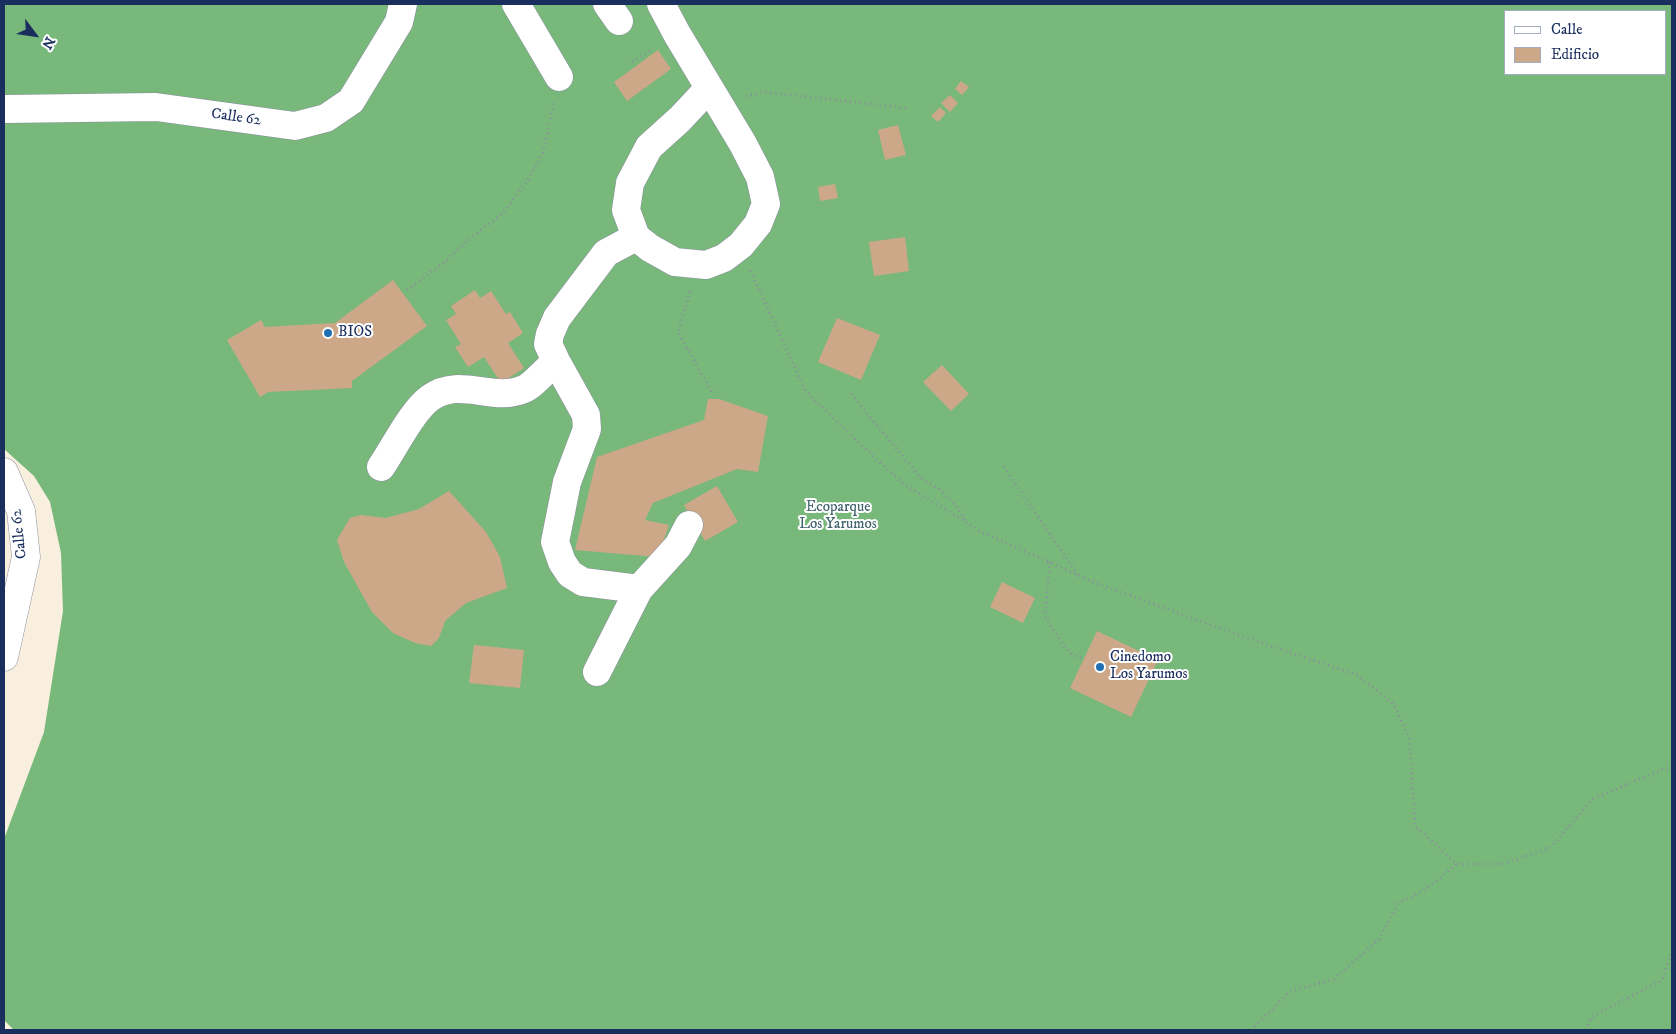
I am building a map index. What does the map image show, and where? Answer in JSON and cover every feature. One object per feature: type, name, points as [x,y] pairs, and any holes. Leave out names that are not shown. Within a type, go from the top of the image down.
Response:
[{"type":"street","name":"Calle 62","points":[[4,109],[156,107],[295,126],[326,118],[351,101],[400,22],[403,4]]},
{"type":"street","points":[[516,4],[559,77]]},
{"type":"street","points":[[661,4],[743,144],[760,177],[766,204],[758,224],[741,245],[724,258],[706,265],[698,265],[676,262],[650,248],[636,237],[626,210],[630,183],[649,147],[680,119],[709,88]]},
{"type":"street","points":[[636,237],[606,253],[557,318],[548,344],[586,415],[587,429],[567,482],[555,542],[562,562],[570,574],[583,582],[639,589]]},
{"type":"street","points":[[381,467],[416,414],[430,398],[444,390],[469,388],[499,394],[524,389],[556,361]]},
{"type":"street","name":"Calle 62","points":[[4,472],[21,511],[26,557],[4,658]]},
{"type":"street","points":[[597,672],[639,589],[678,546],[689,525]]},
{"type":"path","points":[[407,290],[442,264],[467,241],[502,214],[527,182],[543,152],[559,77]]},
{"type":"path","points":[[709,88],[748,96],[764,92],[907,108]]},
{"type":"path","points":[[750,234],[748,265],[805,390],[904,484],[982,532],[1079,575],[1152,604],[1357,675],[1392,702],[1408,736],[1415,826],[1457,864]]},
{"type":"path","points":[[698,265],[678,332],[712,392]]},
{"type":"path","points":[[850,394],[920,477],[939,489],[968,523]]},
{"type":"path","points":[[1004,468],[1079,575]]},
{"type":"path","points":[[1050,562],[1045,616],[1065,648],[1074,656],[1084,660]]},
{"type":"path","points":[[1250,1030],[1289,992],[1334,979],[1379,939],[1398,904],[1429,887],[1457,864],[1501,864],[1551,847],[1592,799],[1666,768],[1672,770]]},
{"type":"path","points":[[1588,1030],[1591,1018],[1662,980],[1672,951]]},
{"type":"green space","name":"Ecoparque Los Yarumos","points":[[4,4],[1672,4],[1672,1030],[14,1030],[4,1020],[4,839],[44,732],[63,611],[61,553],[50,502],[34,476],[4,449]]},
{"type":"building","points":[[658,50],[671,69],[627,101],[614,82]]},
{"type":"building","points":[[961,81],[969,87],[962,95],[955,89]]},
{"type":"building","points":[[950,95],[958,103],[950,112],[941,103]]},
{"type":"building","points":[[940,107],[946,113],[938,122],[931,116]]},
{"type":"building","points":[[898,125],[906,155],[885,160],[878,130]]},
{"type":"building","points":[[835,184],[838,198],[820,201],[818,187]]},
{"type":"building","points":[[905,237],[909,271],[874,276],[869,242]]},
{"type":"building","name":"BIOS","points":[[393,280],[427,326],[352,381],[352,388],[268,392],[260,397],[227,340],[261,320],[265,327],[335,323]]},
{"type":"building","points":[[475,290],[480,298],[491,291],[506,314],[510,312],[523,333],[508,343],[524,368],[501,383],[484,357],[468,367],[455,347],[461,344],[446,320],[456,314],[451,306]]},
{"type":"building","points":[[837,318],[880,335],[861,380],[818,362]]},
{"type":"building","points":[[942,365],[969,394],[951,411],[923,382]]},
{"type":"building","points":[[708,399],[719,399],[768,416],[758,472],[737,469],[653,503],[645,520],[669,525],[658,557],[575,550],[597,457],[704,420]]},
{"type":"building","points":[[717,486],[738,522],[705,541],[684,505]]},
{"type":"building","points":[[449,491],[486,532],[500,557],[507,588],[466,603],[445,621],[439,638],[431,646],[415,643],[393,633],[372,612],[344,562],[337,540],[350,518],[361,515],[386,518],[419,509]]},
{"type":"building","points":[[1002,582],[1035,598],[1023,623],[990,607]]},
{"type":"building","points":[[1097,631],[1158,660],[1131,717],[1070,688]]},
{"type":"building","points":[[474,645],[524,650],[520,688],[469,683]]},
{"type":"place","name":"BIOS","points":[[328,333]]},
{"type":"place","name":"Cinedomo Los Yarumos","points":[[1100,667]]}]
